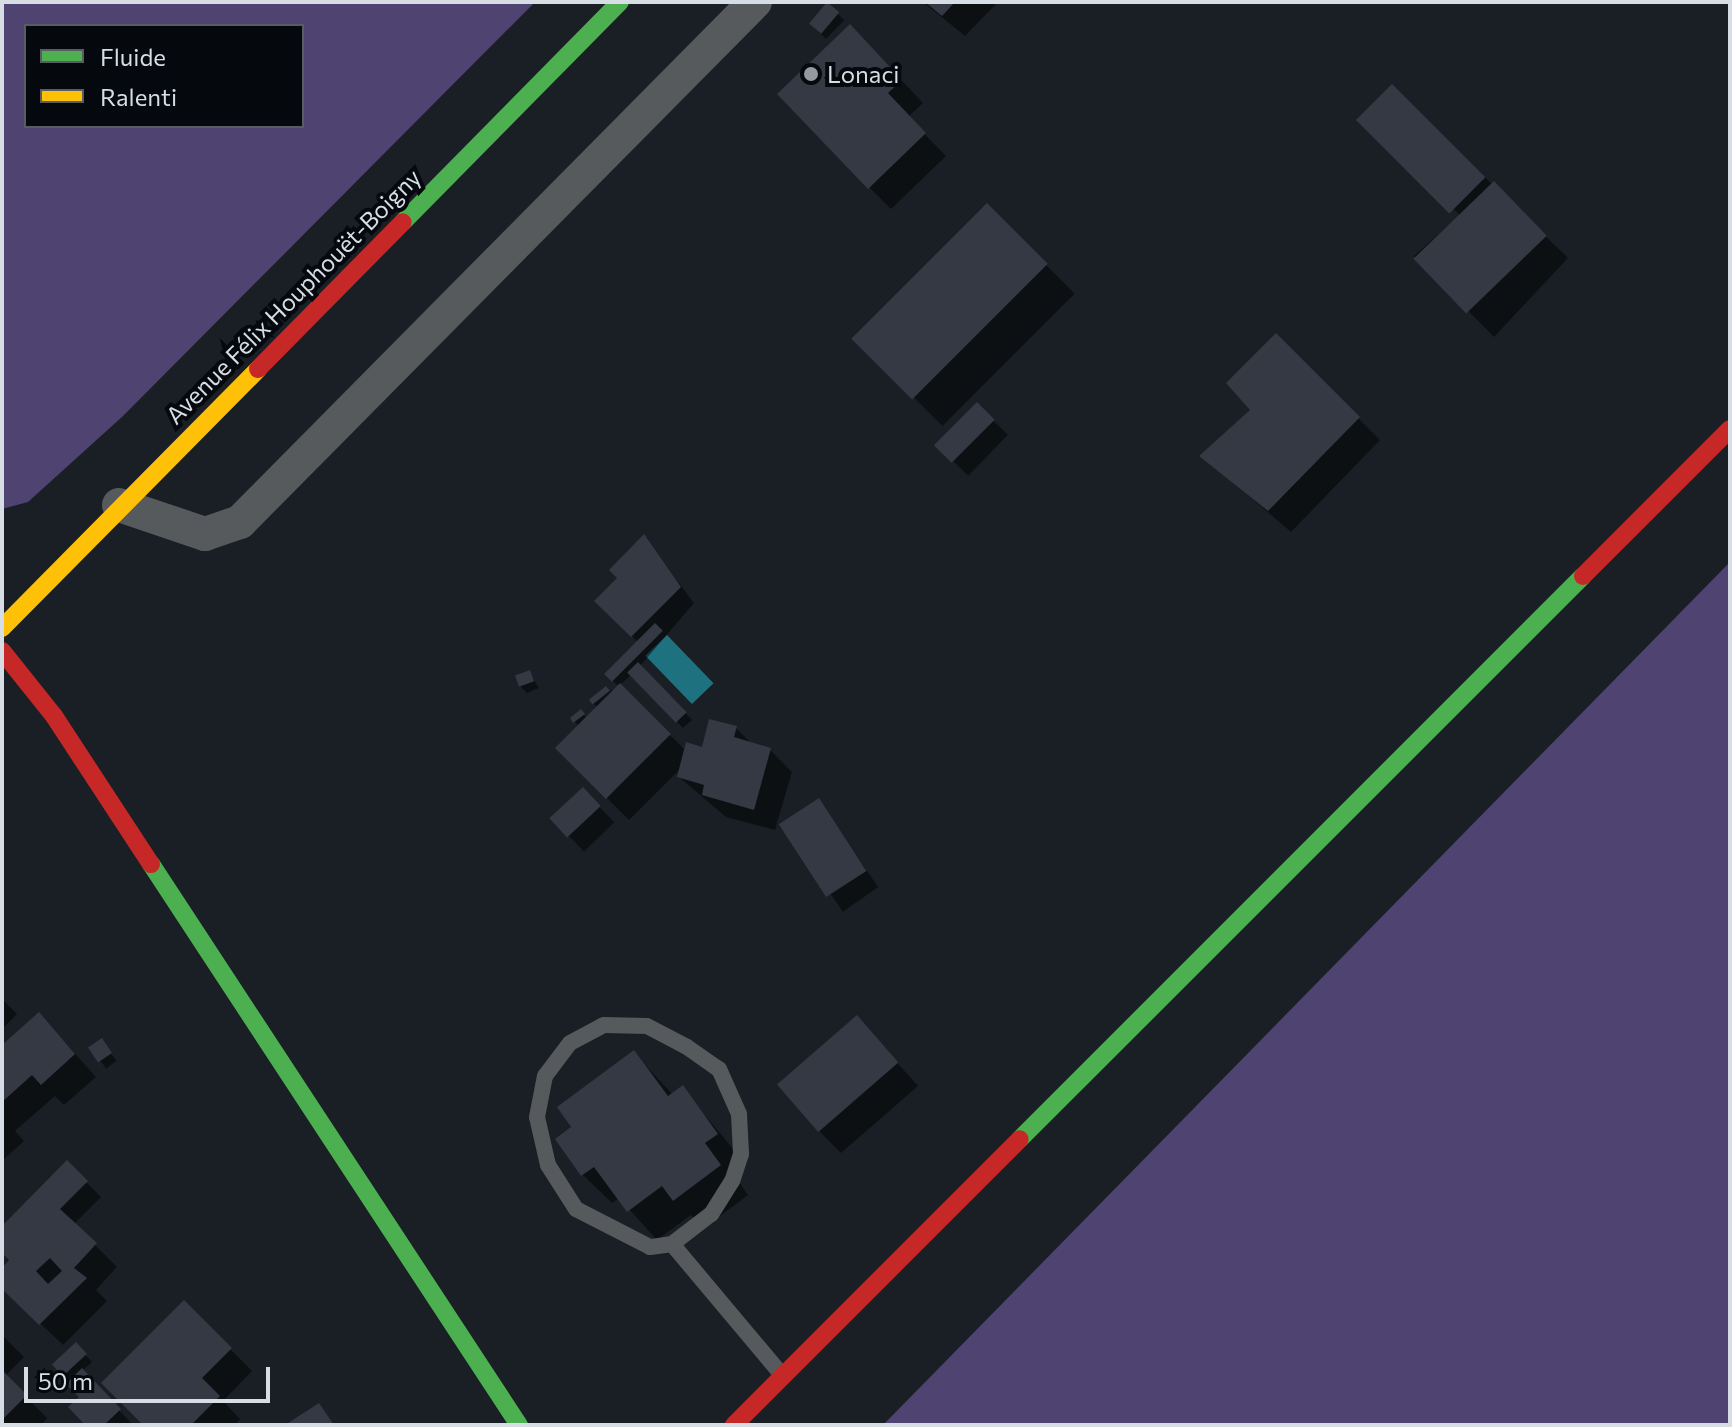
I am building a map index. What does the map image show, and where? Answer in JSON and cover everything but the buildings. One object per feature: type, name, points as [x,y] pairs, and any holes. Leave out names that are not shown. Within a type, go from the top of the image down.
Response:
[{"type":"main road","name":"Avenue Félix Houphouët-Boigny","points":[[2,628],[119,505],[620,2]]},
{"type":"main road","points":[[734,1425],[1730,429]]},
{"type":"main road","points":[[2,651],[54,716],[519,1425]]},
{"type":"street","points":[[119,505],[205,534],[240,522],[755,2]]},
{"type":"lane","points":[[604,1025],[647,1026],[687,1047],[719,1069],[739,1114],[741,1154],[732,1181],[711,1214],[672,1244],[650,1247],[576,1209],[548,1165],[537,1117],[545,1076],[570,1043],[604,1025]]},
{"type":"lane","points":[[672,1244],[782,1375]]},
{"type":"shaded area","points":[[2,2],[535,2],[123,416],[28,502],[2,509]]},
{"type":"shaded area","points":[[1730,562],[1730,1425],[883,1425]]},
{"type":"water","points":[[667,635],[714,683],[692,704],[645,656]]},
{"type":"traffic: fast","points":[[403,222],[620,2]]},
{"type":"traffic: fast","points":[[1020,1139],[1583,576]]},
{"type":"traffic: fast","points":[[151,864],[519,1425]]},
{"type":"traffic: slow","points":[[2,628],[258,369]]},
{"type":"traffic: jam","points":[[258,369],[403,222]]},
{"type":"traffic: jam","points":[[1583,576],[1730,429]]},
{"type":"traffic: jam","points":[[2,651],[54,716],[151,864]]},
{"type":"traffic: jam","points":[[734,1425],[1020,1139]]},
{"type":"place","name":"Lonaci","points":[[811,74]]}]
